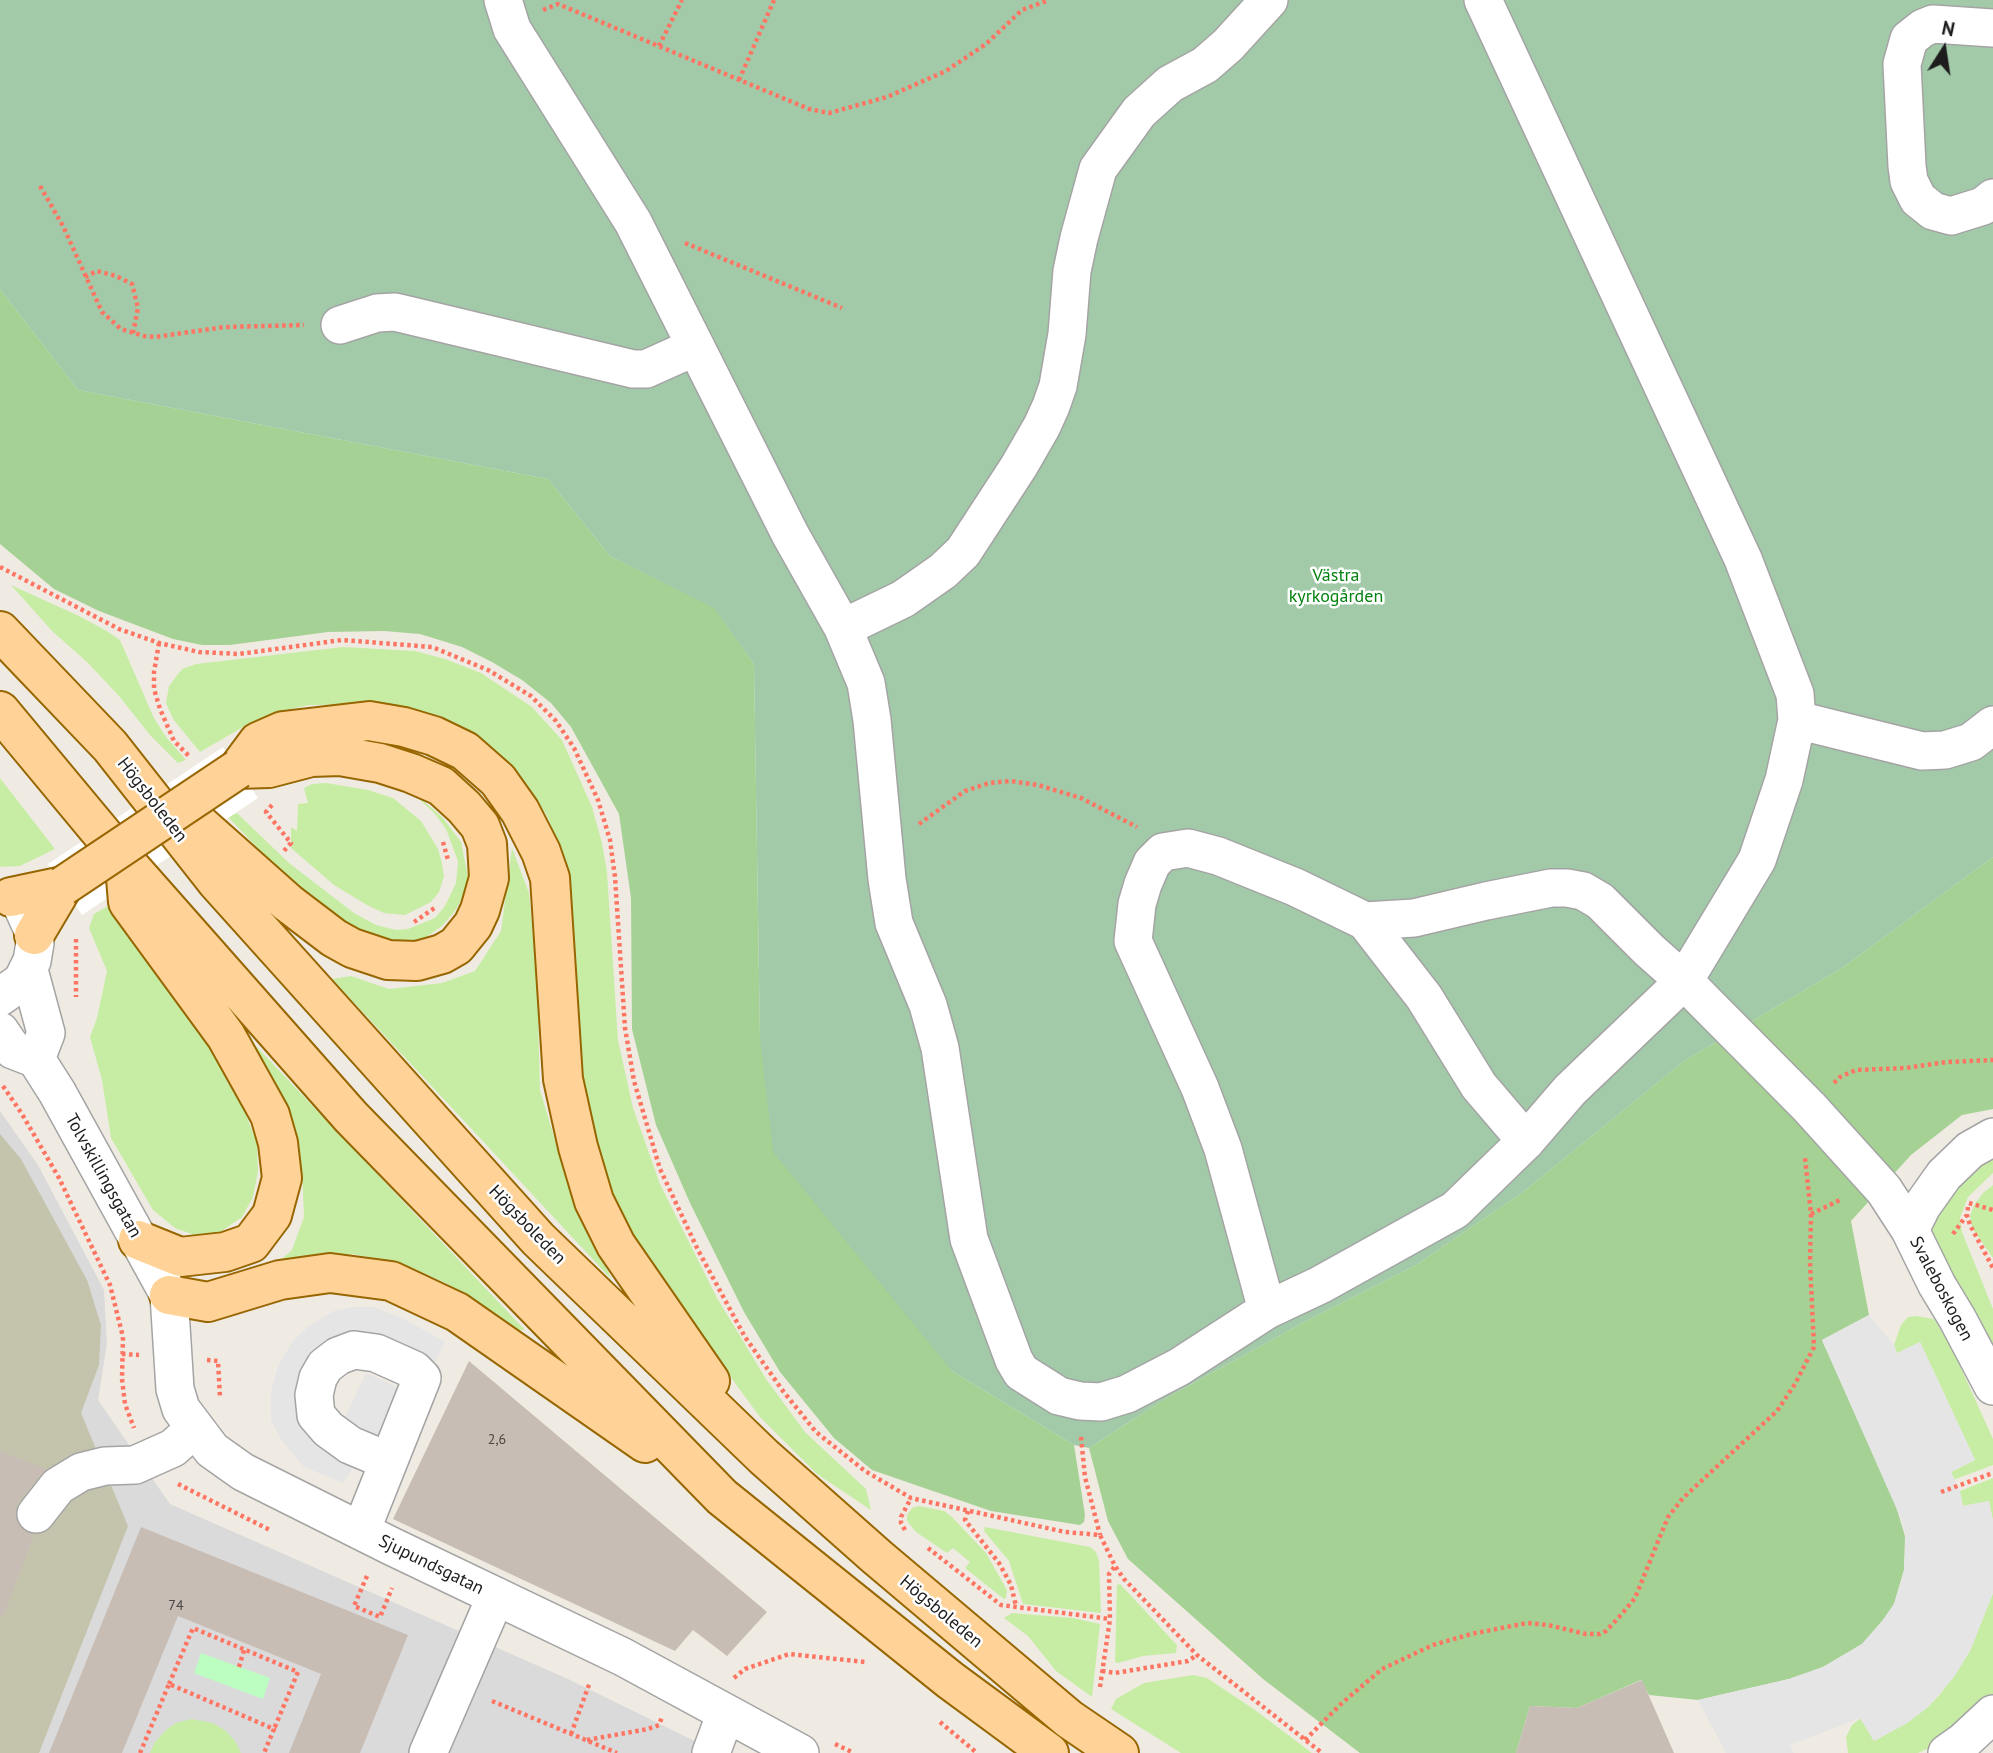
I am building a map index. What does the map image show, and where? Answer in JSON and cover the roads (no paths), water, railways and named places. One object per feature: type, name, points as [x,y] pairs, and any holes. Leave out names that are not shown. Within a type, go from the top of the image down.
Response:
[{"type":"main road","name":"Högsboleden","points":[[0,631],[110,746],[217,883],[538,1239],[764,1457],[896,1574],[1059,1711],[1119,1753]]},
{"type":"main road","points":[[0,711],[124,860],[351,1117],[722,1497]]},
{"type":"main road","points":[[6,894],[63,886],[238,769],[258,742],[283,731],[369,721],[434,736],[465,751],[498,780],[520,811],[541,852],[550,878],[563,1079],[578,1147],[594,1201],[616,1245],[764,1457]]},
{"type":"main road","points":[[110,746],[288,903],[334,938],[352,948],[388,960],[417,961],[442,954],[456,946],[473,925],[489,878],[487,844],[480,826],[441,786],[380,763],[340,756],[311,757],[269,768],[238,769]]},
{"type":"main road","points":[[124,860],[128,902],[226,1036],[270,1115],[278,1143],[282,1178],[272,1214],[251,1242],[225,1252],[180,1257],[138,1240]]},
{"type":"main road","points":[[32,952],[63,886]]},
{"type":"main road","points":[[169,1295],[208,1302],[280,1280],[330,1273],[391,1281],[457,1312],[722,1497],[950,1680],[1049,1753]]},
{"type":"street","points":[[843,628],[903,599],[943,571],[963,552],[1042,426],[1058,386],[1067,334],[1072,271],[1098,169],[1139,112],[1170,84],[1205,65],[1269,0]]},
{"type":"street","points":[[507,13],[633,222],[790,534],[856,654],[866,683],[872,720],[877,792],[894,923],[928,1005],[940,1048],[969,1239],[1006,1343],[1021,1372],[1059,1396],[1101,1402],[1127,1394],[1179,1367],[1267,1310],[1320,1285],[1455,1210],[1525,1141],[1570,1090],[1684,981],[1757,860],[1784,780],[1797,720],[1794,694],[1743,559],[1483,0]]},
{"type":"street","points":[[1993,28],[1933,24],[1909,39],[1902,64],[1907,166],[1909,181],[1918,199],[1933,211],[1951,216],[1983,206],[1993,198]]},
{"type":"street","points":[[340,325],[377,313],[396,312],[633,369],[646,369],[695,347]]},
{"type":"street","points":[[1797,720],[1922,751],[1945,750],[1971,742],[1993,725]]},
{"type":"street","points":[[1267,1310],[1223,1149],[1200,1088],[1133,942],[1137,904],[1143,884],[1152,863],[1163,852],[1188,848],[1218,856],[1295,887],[1365,922],[1424,997],[1479,1086],[1525,1141]]},
{"type":"street","points":[[1365,922],[1414,918],[1551,888],[1583,891],[1600,901],[1684,981],[1809,1107],[1884,1190],[1910,1230]]},
{"type":"street","points":[[6,894],[28,915],[46,1033],[36,1059]]},
{"type":"street","points":[[0,997],[15,988],[32,952]]},
{"type":"street","name":"Tolvskillingsgatan","points":[[0,1031],[13,1050],[36,1059],[169,1295]]},
{"type":"street","name":"Svaleboskogen","points":[[1993,1137],[1970,1150],[1944,1175],[1922,1206],[1910,1230],[1993,1386]]},
{"type":"street","name":"Sjupundsgatan","points":[[169,1295],[178,1399],[181,1409],[208,1418],[212,1450],[243,1472],[496,1597],[623,1657],[727,1698],[800,1753]]},
{"type":"street","points":[[36,1514],[58,1486],[81,1472],[105,1466],[135,1465],[173,1448],[208,1418]]},
{"type":"street","points":[[360,1531],[388,1461]]},
{"type":"street","points":[[428,1753],[496,1597]]},
{"type":"street","points":[[711,1753],[727,1698]]},
{"type":"street","points":[[1947,1753],[1993,1714]]},
{"type":"park label","name":"Västra kyrkogården","points":[[1336,586]]}]
